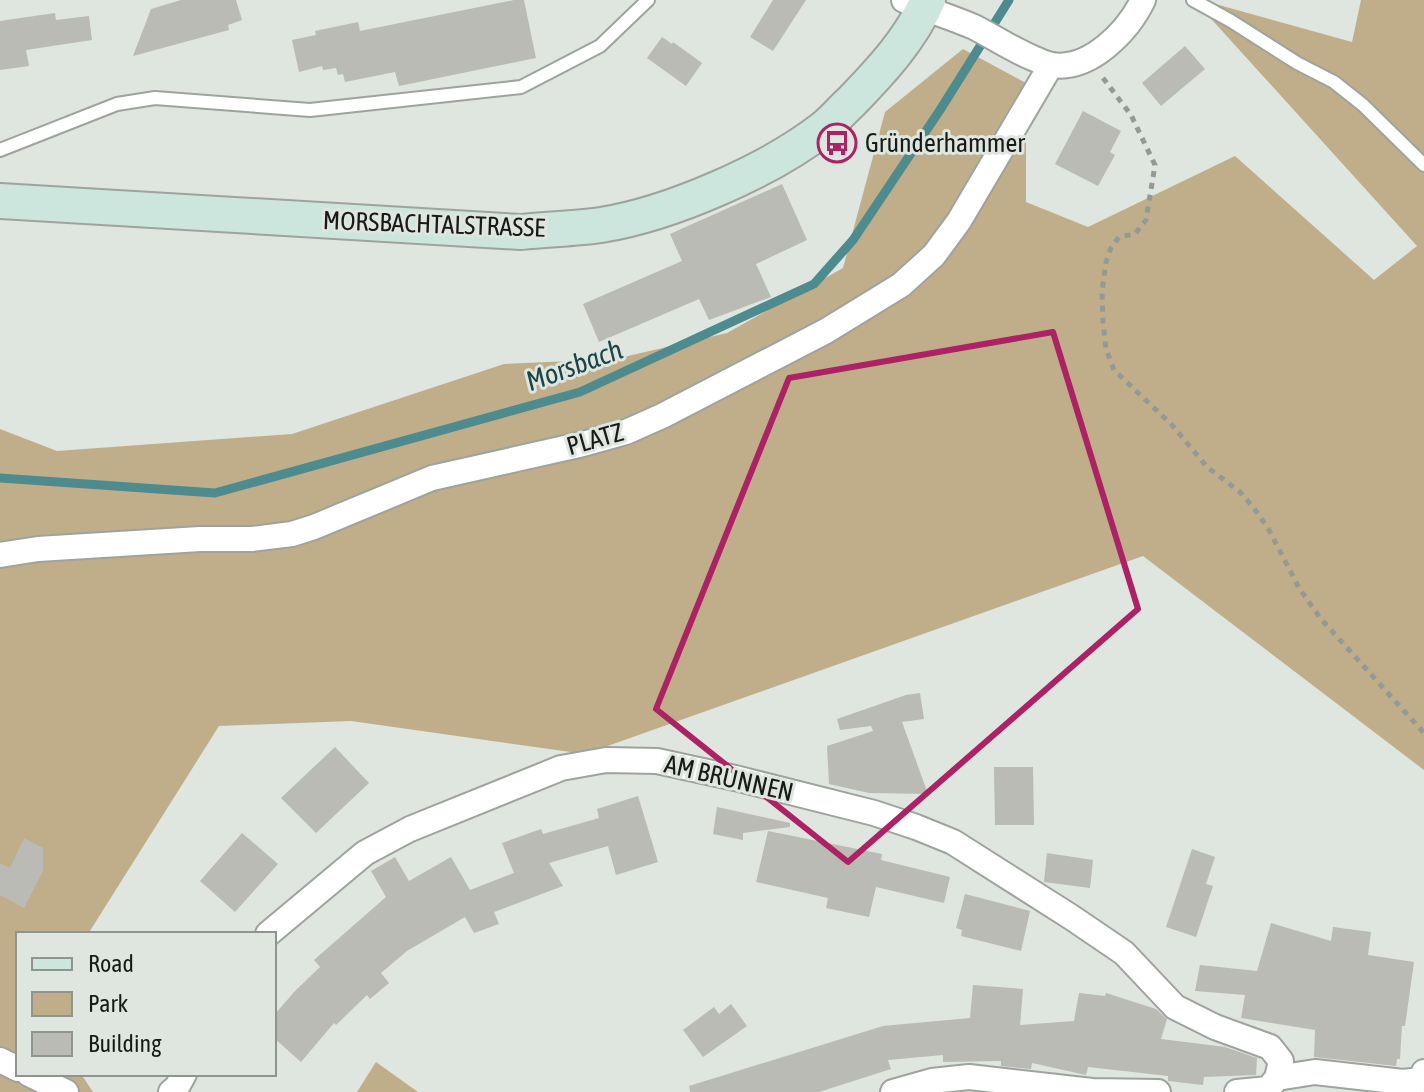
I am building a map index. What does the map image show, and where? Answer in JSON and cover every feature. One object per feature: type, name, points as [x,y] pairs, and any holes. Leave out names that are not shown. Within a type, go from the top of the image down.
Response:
[{"type":"main road","name":"MORSBACHTALSTRASSE","points":[[0,201],[521,232],[601,225],[656,212],[755,171],[825,127],[905,42],[919,3]]},
{"type":"street","points":[[919,3],[1013,50],[1051,65],[1068,65],[1088,58],[1116,40],[1143,0]]},
{"type":"street","name":"PLATZ","points":[[0,555],[38,549],[200,539],[252,539],[292,534],[432,478],[583,444],[626,432],[662,416],[826,331],[901,285],[934,255],[959,221],[1051,65]]},
{"type":"street","name":"AM BRUNNEN","points":[[270,932],[365,853],[410,829],[561,768],[606,760],[657,761],[874,813],[953,842],[1124,953],[1175,1007],[1215,1027],[1270,1047],[1281,1061],[1272,1086]]},
{"type":"street","points":[[1237,1092],[1272,1086],[1315,1072],[1403,1082],[1421,1080],[1424,1072]]},
{"type":"street","points":[[33,1076],[66,1092]]},
{"type":"street","points":[[171,1092],[183,1076]]},
{"type":"street","points":[[893,1092],[932,1081],[969,1077],[1092,1091],[1158,1092]]},
{"type":"lane","points":[[0,150],[117,104],[155,98],[310,110],[521,87],[600,46],[648,0]]},
{"type":"lane","points":[[1193,0],[1334,82],[1363,105],[1424,165]]},
{"type":"path","points":[[1088,58],[1131,115],[1155,165],[1146,220],[1135,234],[1119,237],[1106,262],[1102,291],[1103,322],[1106,349],[1114,370],[1172,425],[1207,467],[1240,492],[1253,507],[1268,528],[1299,588],[1321,619],[1424,733]]},
{"type":"highlighted area","points":[[1053,332],[1138,609],[848,862],[656,709],[789,378]]},
{"type":"green space","points":[[1194,0],[1352,42],[1361,0],[1424,0],[1424,770],[1143,556],[585,754],[351,721],[219,726],[89,932],[16,932],[16,1076],[82,1076],[93,1092],[0,1092],[0,429],[57,451],[292,434],[504,364],[615,359],[727,333],[843,268],[885,112],[963,49],[1026,83],[1026,202],[1088,227],[1235,156],[1374,280],[1417,246]]},
{"type":"green space","points":[[376,1062],[418,1092],[357,1092]]},
{"type":"building","points":[[181,0],[236,0],[242,20],[228,25],[229,30],[133,56],[151,9]]},
{"type":"building","points":[[524,0],[536,58],[399,86],[395,72],[345,82],[343,74],[338,75],[336,68],[323,70],[322,66],[299,72],[292,40],[316,35],[315,31],[358,22],[360,31]]},
{"type":"building","points":[[773,0],[806,0],[773,51],[750,37]]},
{"type":"building","points":[[55,13],[56,20],[89,16],[92,40],[26,50],[29,66],[0,70],[0,21]]},
{"type":"building","points":[[662,37],[702,63],[686,86],[647,58]]},
{"type":"building","points":[[1185,46],[1205,69],[1161,106],[1142,83]]},
{"type":"building","points":[[1083,111],[1121,131],[1110,152],[1115,155],[1098,186],[1055,164]]},
{"type":"building","points":[[782,184],[807,240],[756,264],[771,297],[709,320],[699,299],[599,342],[583,304],[682,261],[670,234]]},
{"type":"building","points":[[920,693],[924,719],[902,722],[928,794],[869,793],[829,784],[827,746],[873,731],[871,726],[840,730],[837,719]]},
{"type":"building","points":[[335,747],[369,783],[316,833],[281,798]]},
{"type":"building","points":[[994,767],[1033,767],[1034,825],[995,825]]},
{"type":"building","points":[[638,796],[658,862],[616,875],[608,846],[549,863],[563,886],[494,912],[499,924],[474,933],[465,917],[407,951],[381,973],[389,983],[370,999],[367,995],[336,1025],[334,1023],[301,1062],[276,1040],[276,1013],[320,967],[314,960],[386,897],[371,871],[395,857],[409,881],[451,857],[470,890],[514,873],[502,843],[541,829],[543,834],[599,818],[597,809]]},
{"type":"building","points":[[717,807],[790,823],[790,827],[743,833],[743,840],[713,834]]},
{"type":"building","points":[[768,831],[882,854],[881,860],[950,877],[944,903],[876,887],[869,917],[826,908],[828,898],[756,882]]},
{"type":"building","points":[[242,833],[278,864],[235,912],[200,881]]},
{"type":"building","points":[[24,838],[43,848],[43,871],[24,908],[0,895],[0,863],[10,868]]},
{"type":"building","points":[[1192,849],[1215,857],[1206,884],[1213,886],[1196,937],[1166,927]]},
{"type":"building","points":[[1047,853],[1093,860],[1090,888],[1044,882]]},
{"type":"building","points":[[965,894],[1030,911],[1021,951],[961,936],[962,930],[956,928]]},
{"type":"building","points":[[1271,923],[1331,941],[1333,927],[1371,932],[1368,955],[1414,962],[1405,1026],[1402,1026],[1400,1059],[1397,1059],[1396,1066],[1314,1057],[1315,1030],[1241,1018],[1245,995],[1195,991],[1200,965],[1257,971]]},
{"type":"building","points":[[973,985],[1023,989],[1020,1025],[1074,1021],[1079,993],[1105,996],[1106,993],[1156,1009],[1167,1019],[1161,1039],[1225,1047],[1257,1058],[1256,1075],[1204,1077],[1203,1085],[1168,1081],[1168,1076],[1088,1067],[1086,1075],[1032,1063],[1031,1069],[1001,1066],[1001,1061],[943,1062],[943,1055],[888,1060],[891,1069],[819,1092],[690,1092],[689,1086],[883,1026],[970,1018]]},
{"type":"building","points":[[731,1004],[747,1026],[703,1057],[683,1030],[714,1007],[719,1014]]},
{"type":"waterway","name":"Morsbach","points":[[0,478],[215,493],[580,392],[814,284],[853,240],[1009,0]]},
{"type":"place","name":"Gründerhammer","points":[[837,143]]}]
